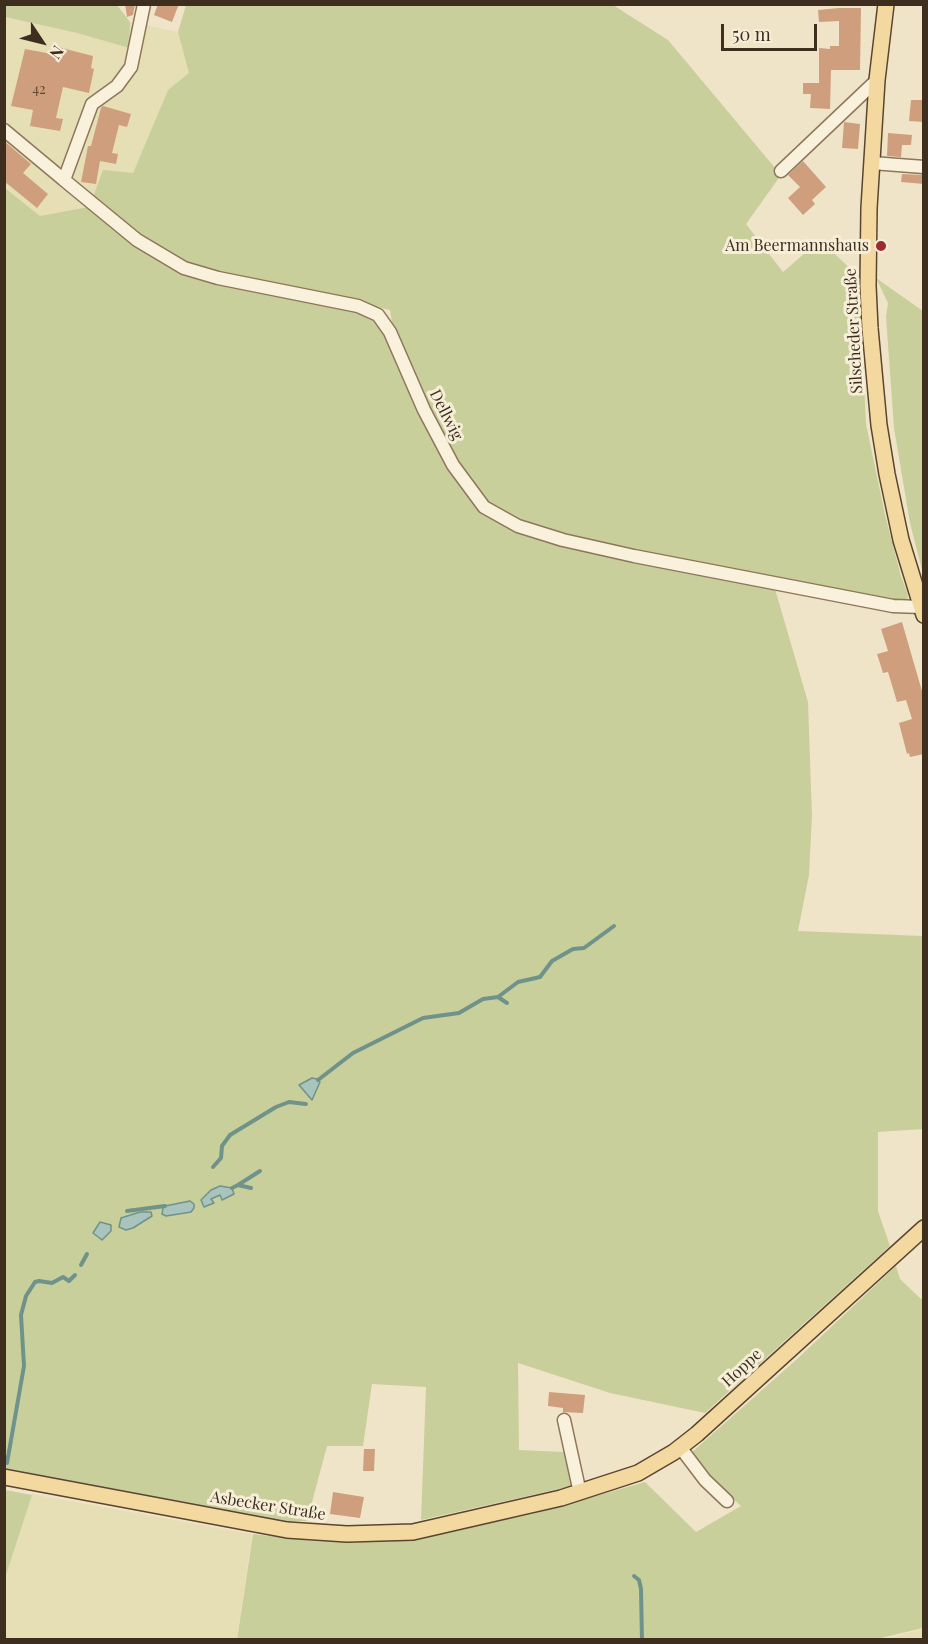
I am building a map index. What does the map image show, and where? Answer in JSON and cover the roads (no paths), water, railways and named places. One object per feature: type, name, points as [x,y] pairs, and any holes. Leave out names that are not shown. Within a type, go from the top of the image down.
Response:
[{"type":"main road","name":"Silscheder Straße","points":[[886,4],[872,163],[868,286],[879,425],[893,506],[922,611]]},
{"type":"main road","name":"Hoppe","points":[[561,1498],[638,1473],[680,1447],[924,1228]]},
{"type":"main road","name":"Asbecker Straße","points":[[4,1477],[287,1530],[347,1534],[413,1532],[561,1498]]},
{"type":"street","points":[[64,180],[92,104],[117,86],[131,67],[144,4]]},
{"type":"street","points":[[781,171],[878,81]]},
{"type":"street","name":"Dellwig","points":[[4,130],[138,240],[184,268],[218,278],[358,306],[378,315],[390,332],[424,410],[453,465],[484,507],[518,526],[563,540],[634,556],[922,611]]},
{"type":"street","points":[[872,163],[924,166]]},
{"type":"street","points":[[564,1420],[580,1493]]},
{"type":"street","points":[[680,1447],[705,1480],[728,1501]]},
{"type":"water","points":[[312,1078],[320,1082],[312,1100],[299,1085]]},
{"type":"water","points":[[220,1186],[232,1188],[234,1194],[222,1200],[220,1195],[211,1199],[214,1203],[204,1207],[201,1200],[211,1190]]},
{"type":"water","points":[[190,1201],[194,1204],[191,1212],[166,1216],[162,1214],[165,1206]]},
{"type":"water","points":[[140,1212],[151,1212],[152,1216],[133,1228],[126,1230],[119,1227],[121,1218]]},
{"type":"water","points":[[100,1222],[111,1225],[111,1231],[102,1240],[93,1233]]},
{"type":"waterway","points":[[318,1080],[353,1053],[423,1018],[459,1013],[483,999],[498,997],[518,982],[540,977],[552,961],[573,949],[584,948],[614,926]]},
{"type":"waterway","points":[[498,997],[507,1003]]},
{"type":"waterway","points":[[213,1167],[221,1158],[222,1146],[230,1135],[276,1107],[289,1102],[306,1104]]},
{"type":"waterway","points":[[238,1185],[260,1171]]},
{"type":"waterway","points":[[232,1188],[238,1185],[251,1188]]},
{"type":"waterway","points":[[127,1211],[165,1206]]},
{"type":"waterway","points":[[81,1265],[87,1254]]},
{"type":"waterway","points":[[7,1463],[24,1366],[21,1315],[26,1296],[35,1282],[52,1283],[63,1277],[69,1281],[75,1275]]},
{"type":"waterway","points":[[634,1576],[639,1580],[641,1589],[642,1640]]},
{"type":"place","name":"Am Beermannshaus","points":[[881,246]]}]
